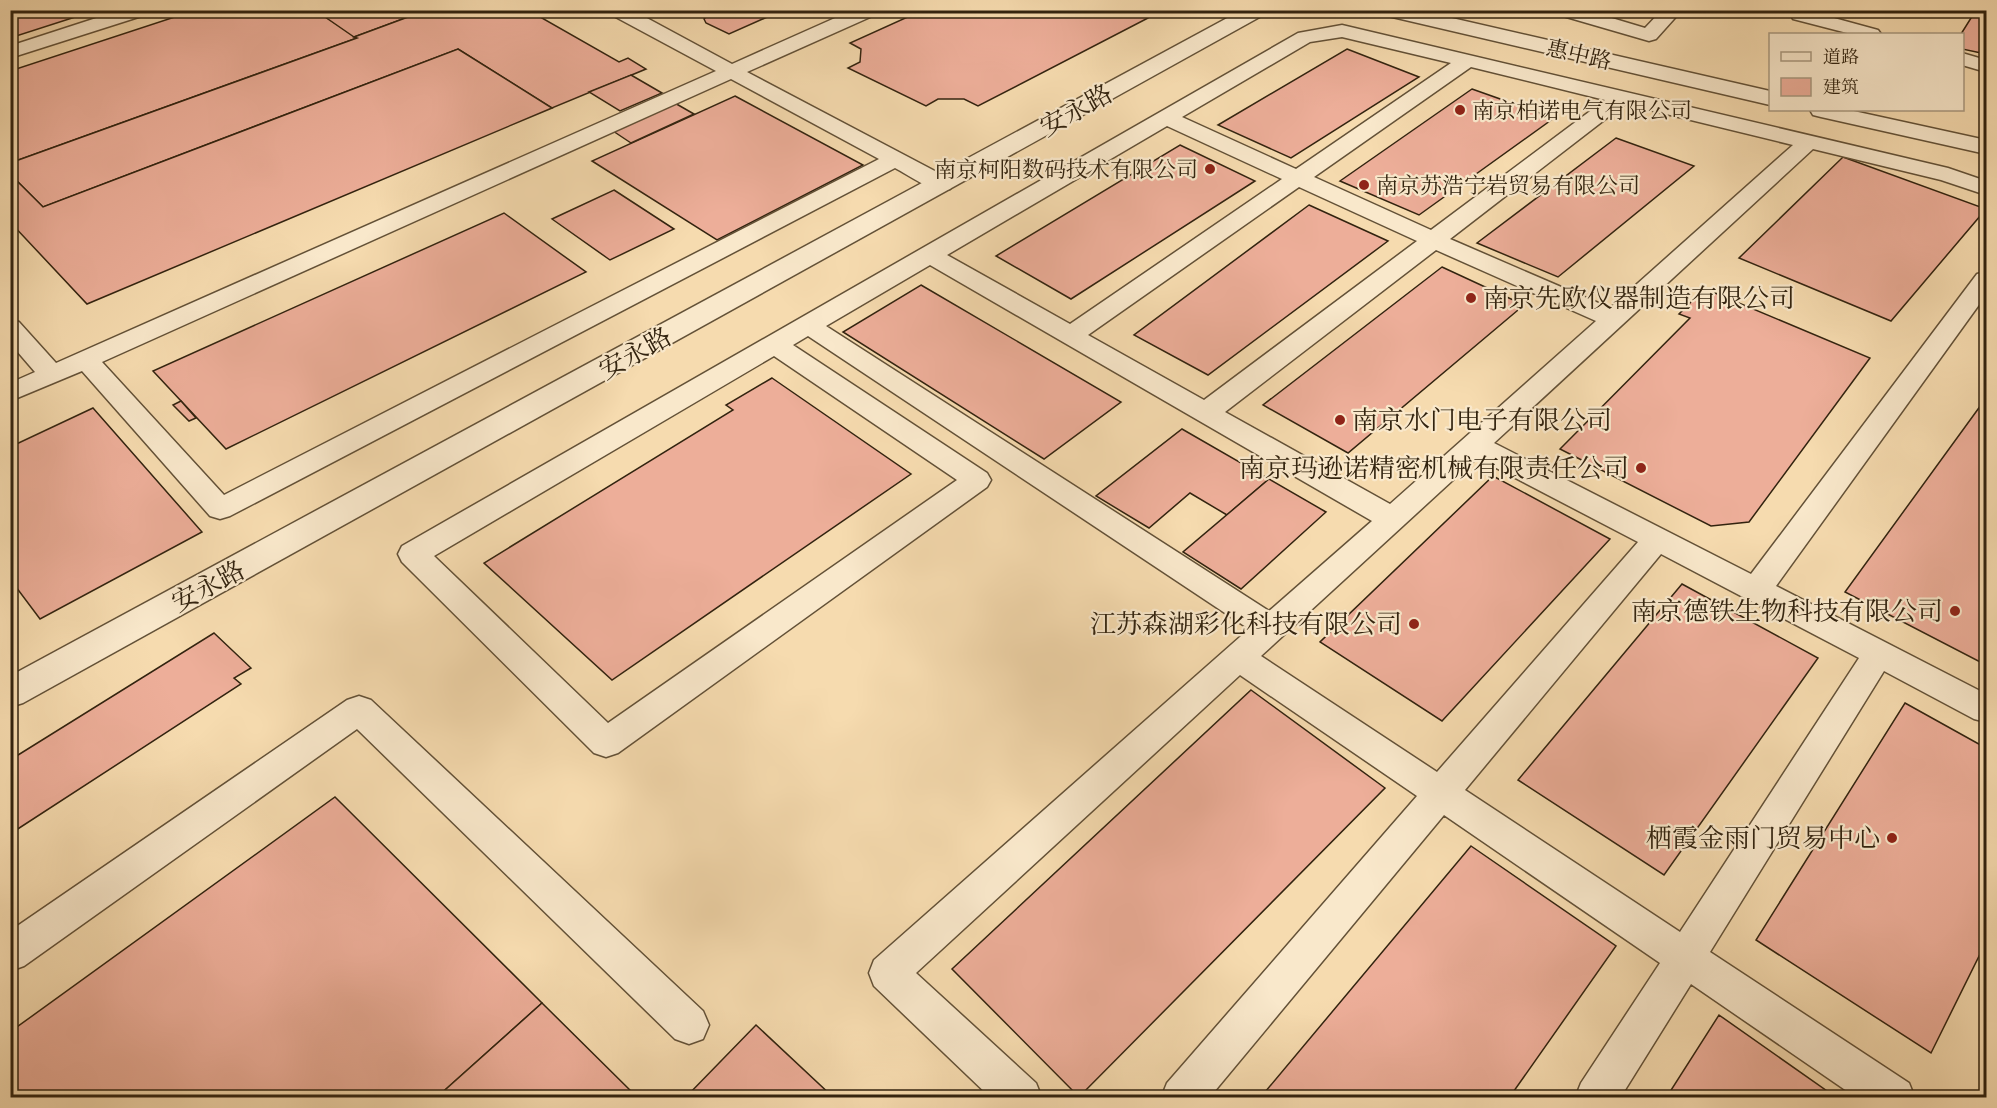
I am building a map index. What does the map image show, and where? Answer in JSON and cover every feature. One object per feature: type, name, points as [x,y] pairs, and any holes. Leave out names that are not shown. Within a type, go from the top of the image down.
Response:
[{"type":"street","name":"安永路","points":[[10,693],[1258,10]]},
{"type":"street","name":"惠中路","points":[[1388,10],[1769,98]]},
{"type":"street","points":[[1825,111],[1986,147]]},
{"type":"lane","points":[[10,52],[141,10]]},
{"type":"lane","points":[[617,10],[942,184]]},
{"type":"lane","points":[[10,393],[870,10]]},
{"type":"lane","points":[[1563,10],[1649,35],[1673,10]]},
{"type":"lane","points":[[1804,10],[1800,15],[1867,33]]},
{"type":"lane","points":[[775,345],[977,480],[606,743],[413,554],[1305,37],[1342,31],[1622,97],[1782,126],[1809,142],[1948,175],[1986,188]]},
{"type":"lane","points":[[1964,60],[1986,66]]},
{"type":"lane","points":[[1070,336],[1467,61]]},
{"type":"lane","points":[[1205,413],[1622,97]]},
{"type":"lane","points":[[1166,118],[1297,179],[1613,319]]},
{"type":"lane","points":[[1021,1098],[888,973],[1809,142]]},
{"type":"lane","points":[[86,360],[220,509],[895,159]]},
{"type":"lane","points":[[929,255],[1392,519]]},
{"type":"lane","points":[[1757,589],[1986,279]]},
{"type":"lane","points":[[808,325],[1271,628]]},
{"type":"lane","points":[[10,327],[52,375]]},
{"type":"lane","points":[[1474,444],[1986,709]]},
{"type":"lane","points":[[1182,1098],[1658,538]]},
{"type":"lane","points":[[1596,1098],[1879,653]]},
{"type":"lane","points":[[1238,657],[1894,1098]]},
{"type":"lane","points":[[10,953],[359,710],[689,1025]]},
{"type":"building","points":[[10,10],[97,10],[10,38]]},
{"type":"building","points":[[196,10],[315,10],[357,38],[10,163],[10,71]]},
{"type":"building","points":[[315,10],[427,10],[354,37]]},
{"type":"building","points":[[427,10],[528,10],[619,62],[628,58],[646,69],[552,108],[458,49],[43,207],[10,174],[10,163],[357,38],[354,37]]},
{"type":"building","points":[[710,10],[783,10],[729,34],[706,23],[704,19],[715,13]]},
{"type":"building","points":[[923,10],[1147,10],[1148,18],[978,106],[964,99],[938,99],[926,106],[848,68],[860,62],[861,49],[850,43]]},
{"type":"building","points":[[1976,10],[1986,10],[1986,54],[1964,49],[1964,33],[1962,33]]},
{"type":"building","points":[[458,49],[552,108],[87,304],[10,222],[10,174],[43,207]]},
{"type":"building","points":[[1347,49],[1419,77],[1291,158],[1218,125]]},
{"type":"building","points":[[631,75],[662,93],[620,111],[589,92]]},
{"type":"building","points":[[1472,89],[1554,118],[1419,215],[1340,181]]},
{"type":"building","points":[[735,96],[863,165],[717,240],[592,161]]},
{"type":"building","points":[[673,102],[694,114],[631,143],[610,129]]},
{"type":"building","points":[[1616,138],[1694,166],[1558,277],[1477,243]]},
{"type":"building","points":[[1180,145],[1255,181],[1071,299],[996,256]]},
{"type":"building","points":[[1843,157],[1986,209],[1891,321],[1739,258]]},
{"type":"building","points":[[614,190],[674,229],[610,260],[552,219]]},
{"type":"building","points":[[1309,205],[1388,241],[1208,375],[1134,335]]},
{"type":"building","points":[[504,213],[586,272],[226,449],[153,371]]},
{"type":"building","points":[[1442,267],[1524,305],[1348,453],[1263,405]]},
{"type":"building","points":[[921,285],[1121,402],[1044,459],[843,332]]},
{"type":"building","points":[[1715,293],[1870,358],[1749,522],[1711,526],[1560,449],[1690,318],[1679,314],[1695,298],[1705,303]]},
{"type":"building","points":[[772,378],[911,474],[612,680],[484,563],[733,410],[726,405]]},
{"type":"building","points":[[181,401],[196,418],[189,421],[173,405]]},
{"type":"building","points":[[1981,405],[1986,407],[1986,665],[1845,592]]},
{"type":"building","points":[[93,408],[202,532],[40,619],[10,579],[10,447]]},
{"type":"building","points":[[1182,429],[1269,479],[1227,515],[1190,493],[1149,528],[1096,496]]},
{"type":"building","points":[[1493,476],[1610,539],[1442,721],[1320,642]]},
{"type":"building","points":[[1269,479],[1326,512],[1241,589],[1183,552]]},
{"type":"building","points":[[1682,584],[1818,658],[1664,875],[1518,780]]},
{"type":"building","points":[[214,633],[251,668],[234,678],[241,684],[10,834],[10,760]]},
{"type":"building","points":[[1251,690],[1385,788],[1079,1097],[952,969]]},
{"type":"building","points":[[1905,703],[1986,748],[1986,942],[1931,1053],[1756,940]]},
{"type":"building","points":[[335,797],[542,1003],[436,1098],[10,1098],[10,1032]]},
{"type":"building","points":[[1471,846],[1616,946],[1509,1098],[1260,1098]]},
{"type":"building","points":[[542,1003],[638,1098],[436,1098]]},
{"type":"building","points":[[1719,1015],[1837,1098],[1666,1098]]},
{"type":"building","points":[[756,1025],[834,1098],[685,1098]]},
{"type":"place","name":"南京柏诺电气有限公司","points":[[1460,110]]},
{"type":"place","name":"南京柯阳数码技术有限公司","points":[[1210,169]]},
{"type":"place","name":"南京苏浩宁岩贸易有限公司","points":[[1364,185]]},
{"type":"place","name":"南京先欧仪器制造有限公司","points":[[1471,298]]},
{"type":"place","name":"南京水门电子有限公司","points":[[1340,420]]},
{"type":"place","name":"南京玛逊诺精密机械有限责任公司","points":[[1641,468]]},
{"type":"place","name":"南京德铁生物科技有限公司","points":[[1955,611]]},
{"type":"place","name":"江苏森湖彩化科技有限公司","points":[[1414,624]]},
{"type":"place","name":"栖霞金雨门贸易中心","points":[[1892,838]]}]
